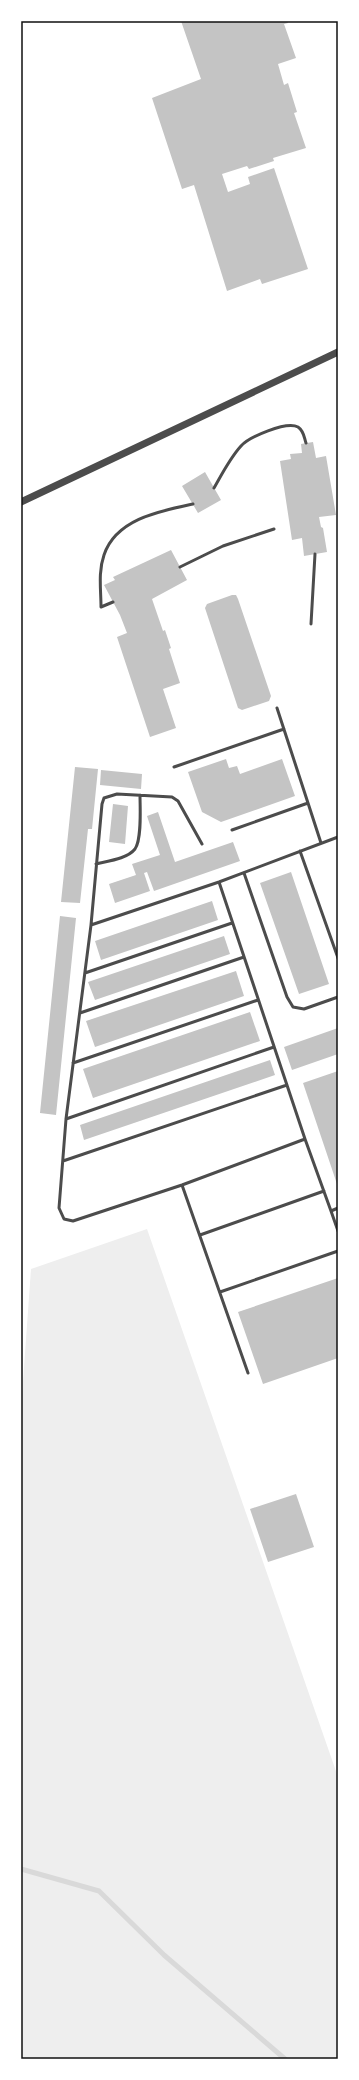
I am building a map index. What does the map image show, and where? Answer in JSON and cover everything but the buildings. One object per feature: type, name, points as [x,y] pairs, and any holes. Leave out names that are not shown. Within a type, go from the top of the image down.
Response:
[{"type":"street","points":[[21,502],[338,352]]},
{"type":"lane","points":[[214,488],[241,446],[258,435],[277,428],[294,426],[302,430],[306,443]]},
{"type":"lane","points":[[113,602],[101,607],[100,574],[104,556],[110,543],[127,527],[153,512],[192,504]]},
{"type":"lane","points":[[180,567],[223,546],[274,529]]},
{"type":"lane","points":[[311,624],[315,554]]},
{"type":"lane","points":[[277,708],[321,843]]},
{"type":"lane","points":[[174,767],[284,729]]},
{"type":"lane","points":[[202,844],[178,801],[172,797],[117,794],[104,798],[102,804],[91,925],[66,1119],[59,1208],[64,1218],[73,1221],[182,1185],[305,1139]]},
{"type":"lane","points":[[96,864],[117,859],[134,849],[138,840],[140,796]]},
{"type":"lane","points":[[232,830],[308,803]]},
{"type":"lane","points":[[91,925],[219,882],[338,837]]},
{"type":"lane","points":[[300,851],[338,958]]},
{"type":"lane","points":[[244,873],[287,997],[293,1007],[304,1009],[338,997]]},
{"type":"lane","points":[[219,882],[305,1139],[338,1231]]},
{"type":"lane","points":[[85,973],[232,923]]},
{"type":"lane","points":[[80,1012],[244,958]]},
{"type":"lane","points":[[73,1063],[258,1000]]},
{"type":"lane","points":[[66,1119],[274,1048]]},
{"type":"lane","points":[[62,1161],[287,1085]]},
{"type":"lane","points":[[182,1185],[248,1374]]},
{"type":"lane","points":[[200,1235],[324,1191]]},
{"type":"lane","points":[[331,1211],[338,1208]]},
{"type":"lane","points":[[220,1292],[338,1251]]},
{"type":"shaded area","points":[[147,1229],[338,1777],[338,2059],[21,2059],[21,1410],[31,1269]]},
{"type":"waterway","points":[[21,1869],[99,1891],[164,1955],[285,2059]]}]
